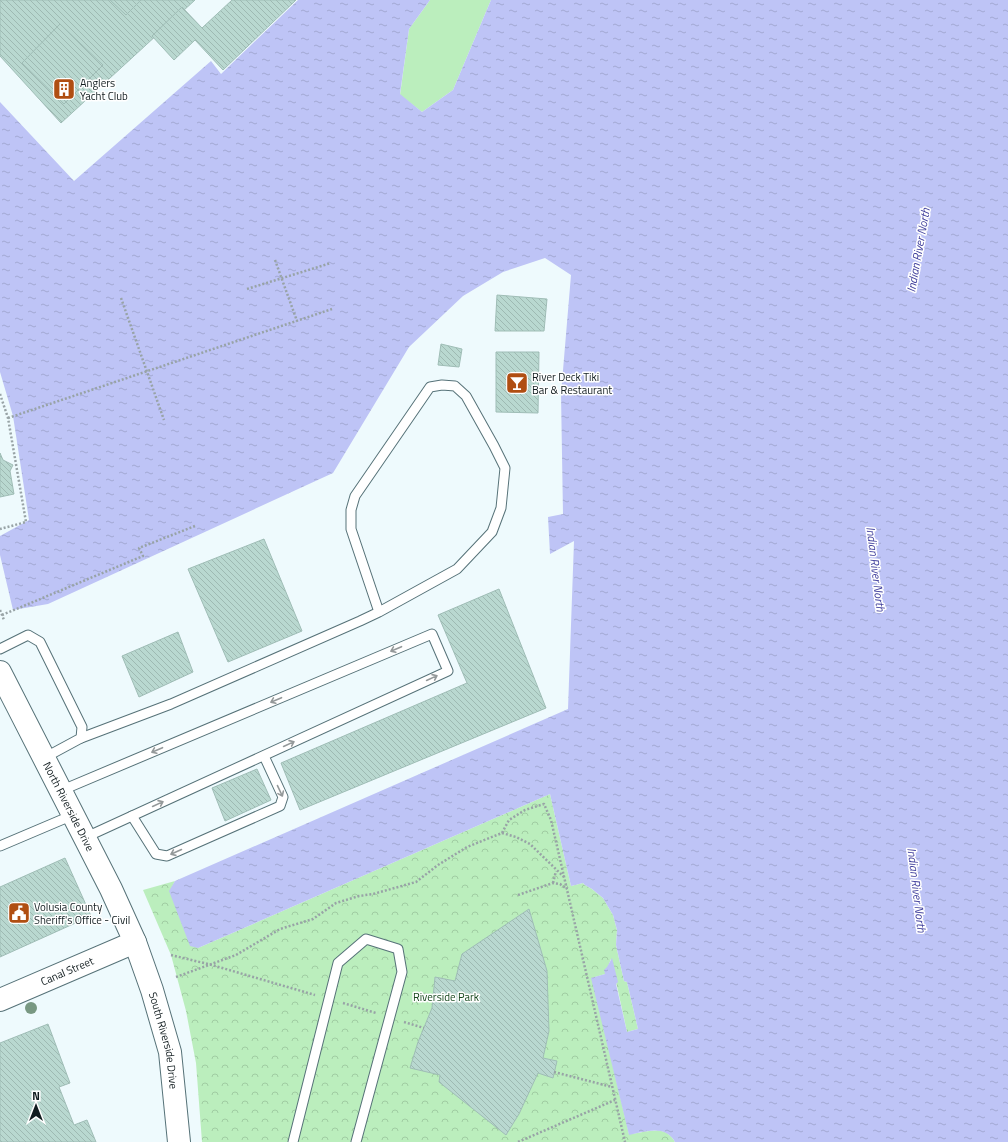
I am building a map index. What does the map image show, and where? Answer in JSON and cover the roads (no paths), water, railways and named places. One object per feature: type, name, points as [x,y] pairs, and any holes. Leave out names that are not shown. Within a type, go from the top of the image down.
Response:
[{"type":"main road","name":"North Riverside Drive","points":[[0,672],[73,815],[135,942]]},
{"type":"main road","name":"Canal Street","points":[[0,1000],[135,942]]},
{"type":"main road","name":"South Riverside Drive","points":[[135,942],[152,990],[170,1052],[179,1142]]},
{"type":"lane","points":[[44,758],[81,738],[171,704],[379,612],[457,569],[492,532],[500,508],[505,468],[466,396],[455,386],[442,385],[430,387],[355,496],[351,510],[351,529],[379,612]]},
{"type":"lane","points":[[60,791],[432,634],[448,671],[84,838]]},
{"type":"lane","points":[[0,648],[28,635],[40,642],[82,727],[81,738]]},
{"type":"lane","points":[[132,816],[156,854],[167,856],[280,806],[283,797],[264,756]]},
{"type":"lane","points":[[0,846],[73,815]]},
{"type":"lane","points":[[293,1142],[338,963],[366,939],[398,949],[402,972],[356,1142]]},
{"type":"water","name":"Indian River North","points":[[298,0],[430,0],[409,29],[400,94],[422,112],[453,90],[491,0],[1008,0],[1008,1142],[675,1142],[671,1136],[660,1131],[648,1131],[629,1135],[591,978],[605,974],[604,970],[612,958],[618,982],[616,984],[627,1032],[638,1029],[627,982],[624,981],[616,945],[617,930],[613,915],[603,898],[583,883],[571,886],[550,794],[198,948],[190,946],[169,891],[175,881],[568,709],[574,541],[550,554],[548,517],[563,514],[561,394],[571,275],[545,258],[503,272],[463,296],[409,347],[333,473],[48,604],[13,610],[0,555],[0,536],[29,520],[13,416],[0,372],[0,102],[74,181],[211,61],[221,74]]},
{"type":"place","name":"Anglers Yacht Club","points":[[64,89]]},
{"type":"place","name":"River Deck Tiki Bar & Restaurant","points":[[517,383]]},
{"type":"place","name":"Volusia County Sheriff's Office - Civil","points":[[19,913]]},
{"type":"park label","name":"Riverside Park","points":[[446,997]]}]
